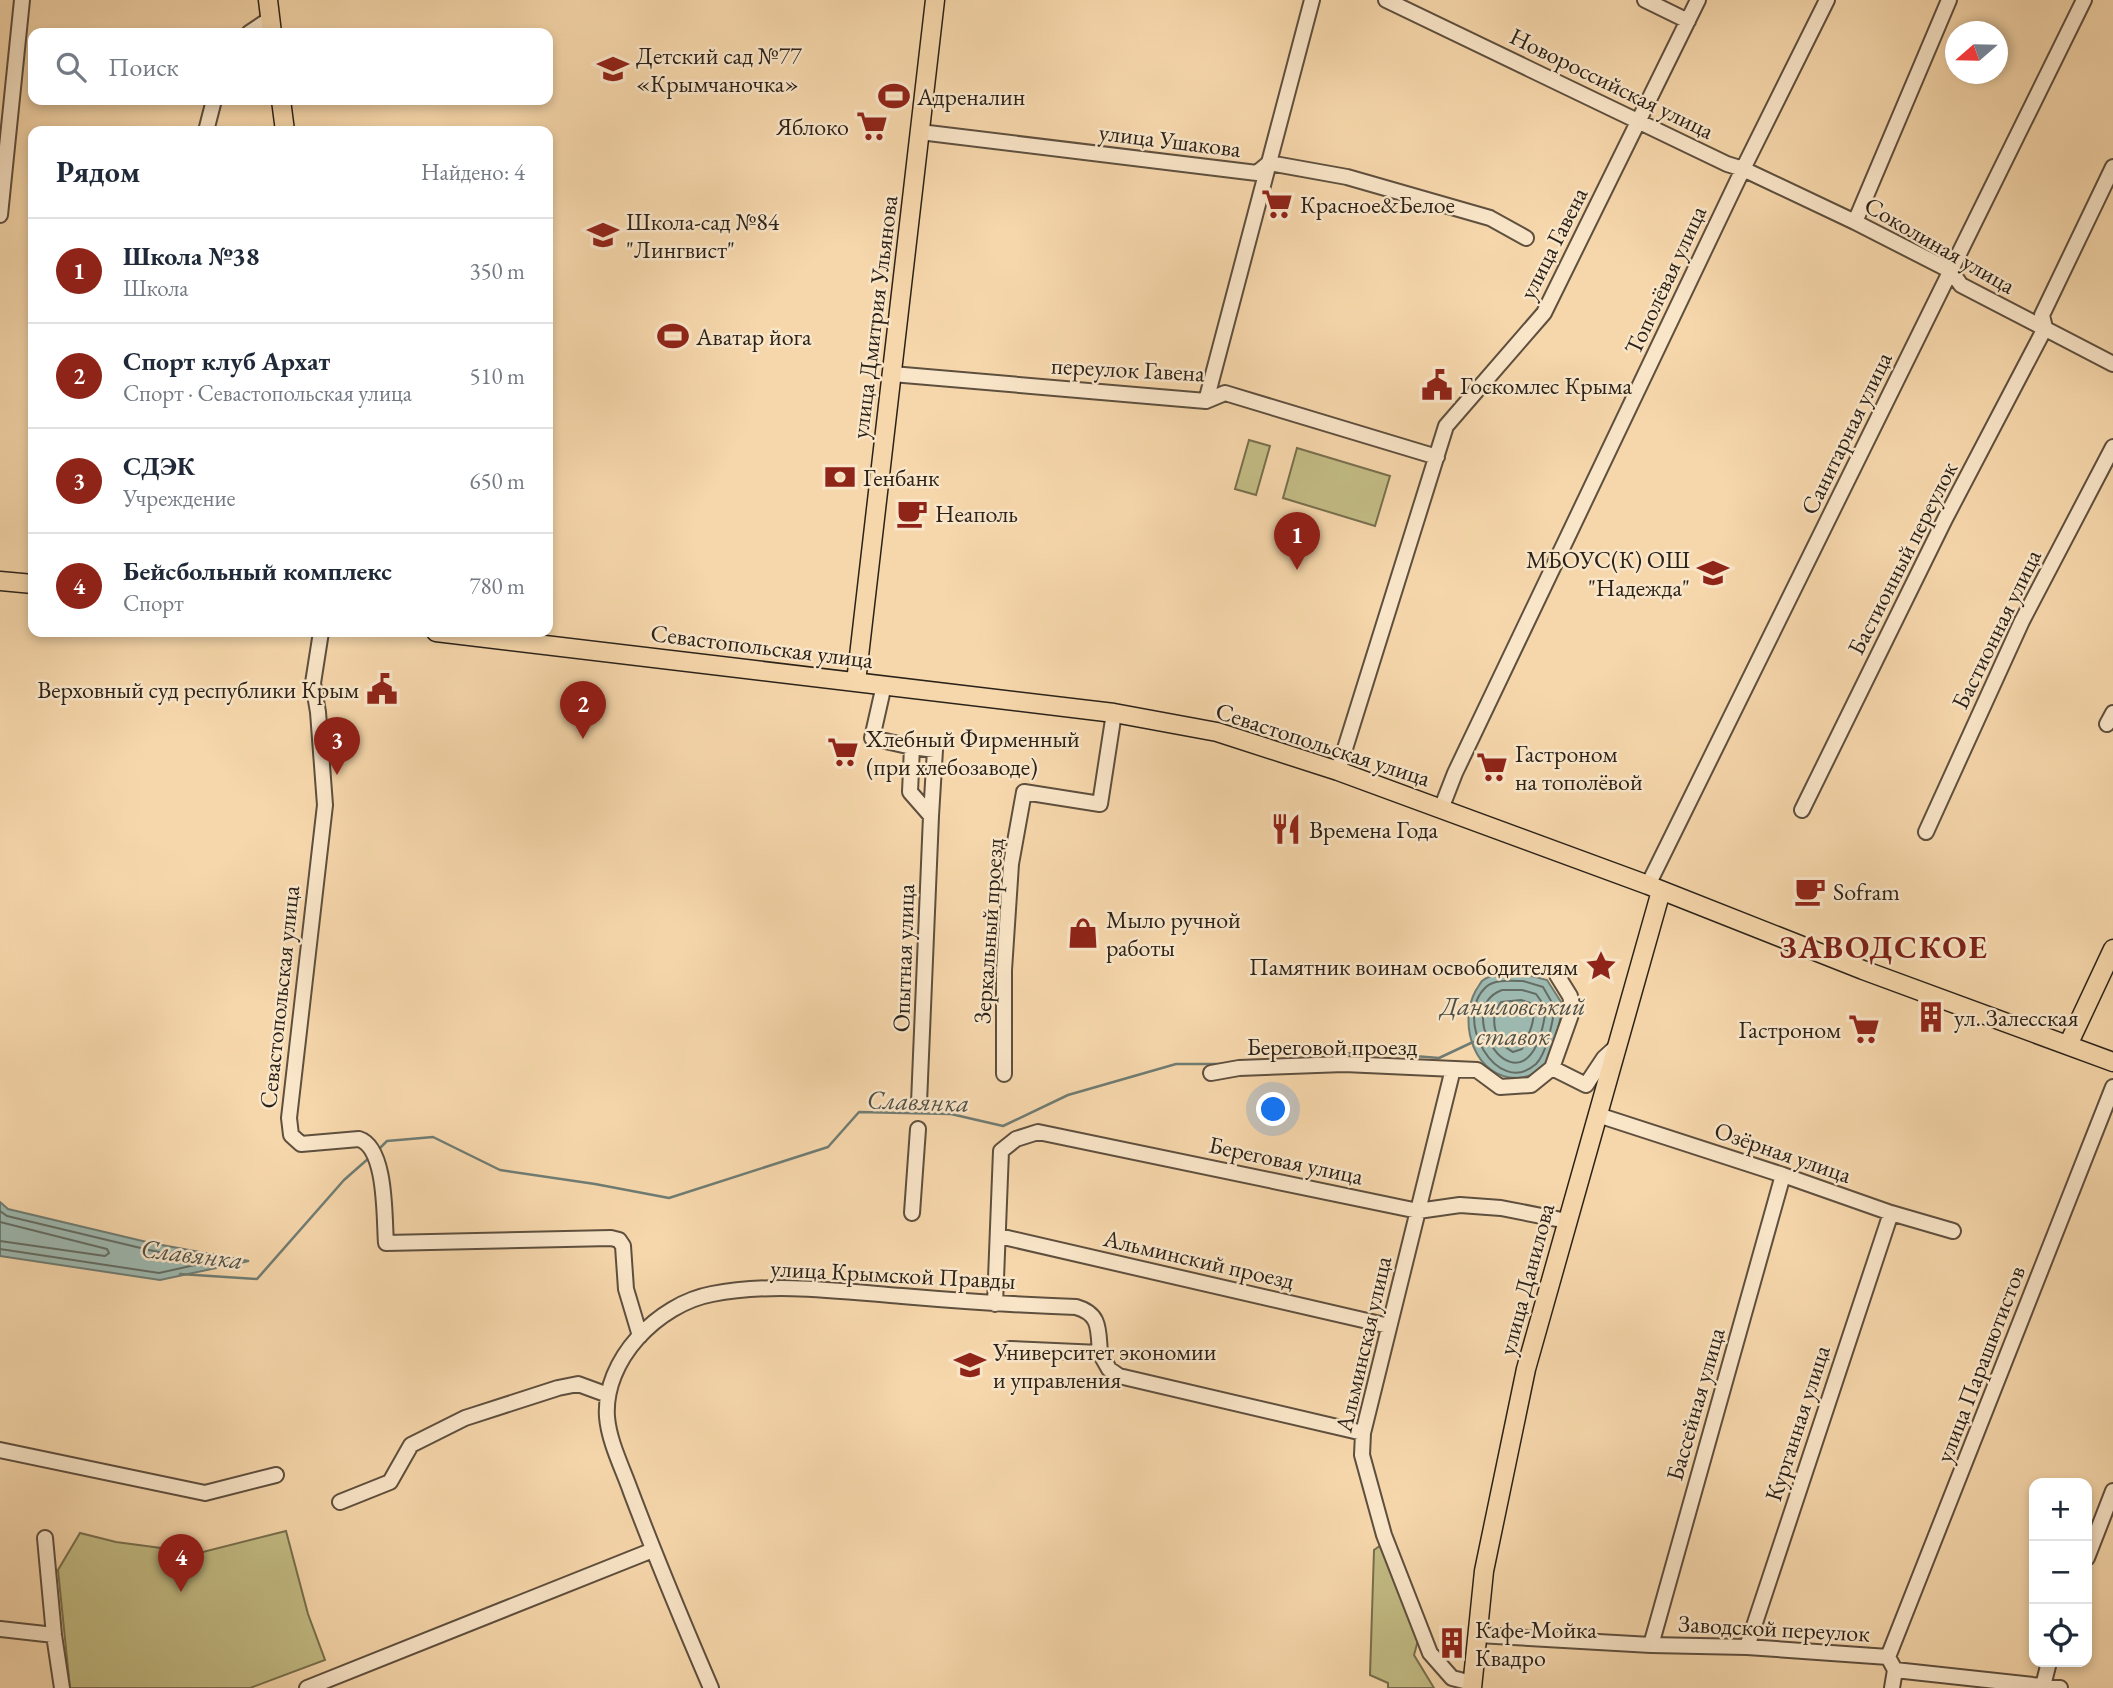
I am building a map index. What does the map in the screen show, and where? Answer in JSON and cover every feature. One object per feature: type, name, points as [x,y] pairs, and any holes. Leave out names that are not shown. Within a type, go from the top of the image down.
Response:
[{"type":"main road","points":[[268,0],[271,26]]},
{"type":"main road","name":"улица Дмитрия Ульянова","points":[[856,682],[935,0]]},
{"type":"main road","points":[[282,105],[284,126]]},
{"type":"main road","points":[[0,581],[28,584]]},
{"type":"main road","name":"Севастопольская улица","points":[[478,637],[1114,713],[1217,732],[1339,771],[2113,1062]]},
{"type":"main road","name":"улица Данилова","points":[[1472,1686],[1484,1571],[1526,1370],[1618,1046],[1655,888]]},
{"type":"main road","points":[[2068,1045],[2113,949]]},
{"type":"street","points":[[0,215],[22,0]]},
{"type":"street","points":[[1206,401],[1312,0]]},
{"type":"street","name":"Новороссийская улица","points":[[1386,0],[1727,164],[1743,169]]},
{"type":"street","points":[[1645,0],[1688,21]]},
{"type":"street","name":"улица Гавена","points":[[1339,771],[1446,426],[1544,313],[1698,0]]},
{"type":"street","name":"Тополёвая улица","points":[[1441,809],[1743,169],[1828,0]]},
{"type":"street","points":[[1856,222],[1949,0]]},
{"type":"street","name":"Санитарная улица","points":[[1655,888],[2084,0]]},
{"type":"street","points":[[207,126],[213,105]]},
{"type":"street","name":"улица Ушакова","points":[[920,132],[1256,173],[1269,163],[1347,177],[1481,215],[1526,238]]},
{"type":"street","name":"Бастионный переулок","points":[[1802,810],[1945,519],[2045,328],[2042,315],[2113,167]]},
{"type":"street","name":"Соколиная улица","points":[[1743,169],[1856,222],[1951,271],[1961,285],[2113,364]]},
{"type":"street","name":"переулок Гавена","points":[[892,374],[1206,401],[1225,393],[1437,457]]},
{"type":"street","name":"Бастионная улица","points":[[1926,832],[2022,621],[2113,447]]},
{"type":"street","name":"Севастопольская улица","points":[[320,637],[313,683],[318,712],[325,804],[289,1118],[291,1135],[301,1144],[359,1139],[366,1142],[372,1149],[380,1170],[386,1244],[611,1238],[619,1240],[623,1246],[626,1289],[640,1336]]},
{"type":"street","name":"Опытная улица","points":[[884,685],[872,738],[935,750],[919,1103]]},
{"type":"street","name":"Зеркальный проезд","points":[[1004,1074],[1004,970],[1011,864],[1024,792],[1100,804],[1114,713]]},
{"type":"street","points":[[912,747],[909,792],[931,816]]},
{"type":"street","points":[[1557,975],[1570,996],[1573,1009],[1552,1068],[1586,1085],[1604,1058],[1618,1046]]},
{"type":"street","name":"Береговой проезд","points":[[1211,1073],[1239,1068],[1344,1064],[1477,1070],[1500,1087],[1531,1085],[1552,1068]]},
{"type":"street","name":"Альминская улица","points":[[1453,1069],[1363,1433],[1362,1455],[1384,1535],[1430,1653],[1452,1678],[1472,1686]]},
{"type":"street","name":"улица Парашютистов","points":[[1892,1688],[1892,1664],[2113,1087]]},
{"type":"street","name":"Озёрная улица","points":[[1598,1115],[1891,1213],[1953,1231]]},
{"type":"street","points":[[912,1213],[918,1129]]},
{"type":"street","name":"Береговая улица","points":[[999,1236],[1001,1151],[1016,1139],[1038,1132],[1418,1211],[1460,1205],[1501,1208],[1567,1221]]},
{"type":"street","name":"Бассейная улица","points":[[1651,1645],[1783,1175]]},
{"type":"street","name":"Курганная улица","points":[[1747,1647],[1891,1213]]},
{"type":"street","points":[[995,1304],[999,1236]]},
{"type":"street","name":"Альминский проезд","points":[[999,1236],[1390,1326]]},
{"type":"street","name":"улица Крымской Правды","points":[[711,1688],[653,1550],[613,1444],[607,1419],[608,1395],[625,1355],[640,1336],[673,1308],[711,1294],[759,1289],[838,1290],[995,1304],[1076,1307],[1094,1315],[1100,1353]]},
{"type":"street","points":[[1010,1349],[1100,1353],[1110,1369],[1119,1376],[1363,1433]]},
{"type":"street","points":[[340,1502],[390,1482],[411,1445],[465,1418],[578,1384],[608,1395]]},
{"type":"street","points":[[0,1450],[205,1493],[276,1475]]},
{"type":"street","points":[[2092,1545],[2113,1491]]},
{"type":"street","points":[[45,1538],[62,1688]]},
{"type":"street","points":[[307,1688],[653,1550]]},
{"type":"street","points":[[0,1629],[54,1636]]},
{"type":"street","name":"Заводской переулок","points":[[1478,1635],[1651,1645],[1747,1647],[2060,1688]]},
{"type":"street","points":[[2043,1686],[2048,1667]]},
{"type":"shaded area","points":[[1249,440],[1270,446],[1256,495],[1235,489]]},
{"type":"shaded area","points":[[1297,448],[1390,476],[1375,526],[1283,498]]},
{"type":"shaded area","points":[[286,1531],[308,1614],[325,1660],[250,1688],[70,1688],[58,1570],[80,1533],[116,1542],[199,1553]]},
{"type":"shaded area","points":[[1381,1545],[1420,1633],[1414,1655],[1434,1688],[1388,1688],[1388,1683],[1370,1675],[1374,1550]]},
{"type":"water","name":"Даниловський ставок","points":[[1502,974],[1524,974],[1547,980],[1563,1005],[1554,1046],[1547,1061],[1535,1073],[1519,1078],[1504,1076],[1491,1070],[1481,1060],[1474,1048],[1469,1018],[1471,1004],[1482,981]]},
{"type":"water","points":[[0,1202],[8,1209],[151,1243],[249,1261],[160,1280],[0,1256]]},
{"type":"waterway","name":"Славянка","points":[[1291,1059],[1365,1052],[1439,1058],[1473,1042]]},
{"type":"waterway","name":"Славянка","points":[[378,1150],[387,1141],[433,1137],[500,1170],[669,1198],[828,1147],[859,1112],[951,1114],[1003,1126],[1068,1095],[1176,1064],[1226,1064]]},
{"type":"waterway","name":"Славянка","points":[[180,1274],[257,1279],[344,1180],[369,1158]]},
{"type":"place","name":"Детский сад №77 «Крымчаночка»","points":[[613,69]]},
{"type":"place","name":"Адреналин","points":[[894,96]]},
{"type":"place","name":"Яблоко","points":[[872,126]]},
{"type":"place","name":"Красное&Белое","points":[[1277,204]]},
{"type":"place","name":"Школа-сад №84 \"Лингвист\"","points":[[603,235]]},
{"type":"place","name":"Аватар йога","points":[[673,336]]},
{"type":"place","name":"Госкомлес Крыма","points":[[1437,385]]},
{"type":"place","name":"Генбанк","points":[[840,477]]},
{"type":"place","name":"Неаполь","points":[[912,513]]},
{"type":"place","name":"Школа №38","points":[[1297,570]]},
{"type":"place","name":"МБОУС(К) ОШ \"Надежда\"","points":[[1713,573]]},
{"type":"place","name":"Верховный суд республики Крым","points":[[382,689]]},
{"type":"place","name":"Спорт клуб Архат","points":[[583,739]]},
{"type":"place","name":"Хлебный Фирменный (при хлебозаводе)","points":[[843,752]]},
{"type":"place","name":"Гастроном на тополёвой","points":[[1492,767]]},
{"type":"place","name":"СДЭК","points":[[337,775]]},
{"type":"place","name":"Времена Года","points":[[1286,829]]},
{"type":"place","name":"Sofram","points":[[1810,891]]},
{"type":"place","name":"Мыло ручной работы","points":[[1083,933]]},
{"type":"place","name":"Памятник воинам освободителям","points":[[1601,966]]},
{"type":"place","name":"ул. Залесская","points":[[1931,1017]]},
{"type":"place","name":"Гастроном","points":[[1864,1029]]},
{"type":"place","name":"Университет экономии и управления","points":[[970,1365]]},
{"type":"place","name":"Бейсбольный комплекс","points":[[181,1592]]},
{"type":"place","name":"Кафе-Мойка Квадро","points":[[1452,1643]]},
{"type":"district","name":"ЗАВОДСКОЕ","points":[[1884,947]]}]
